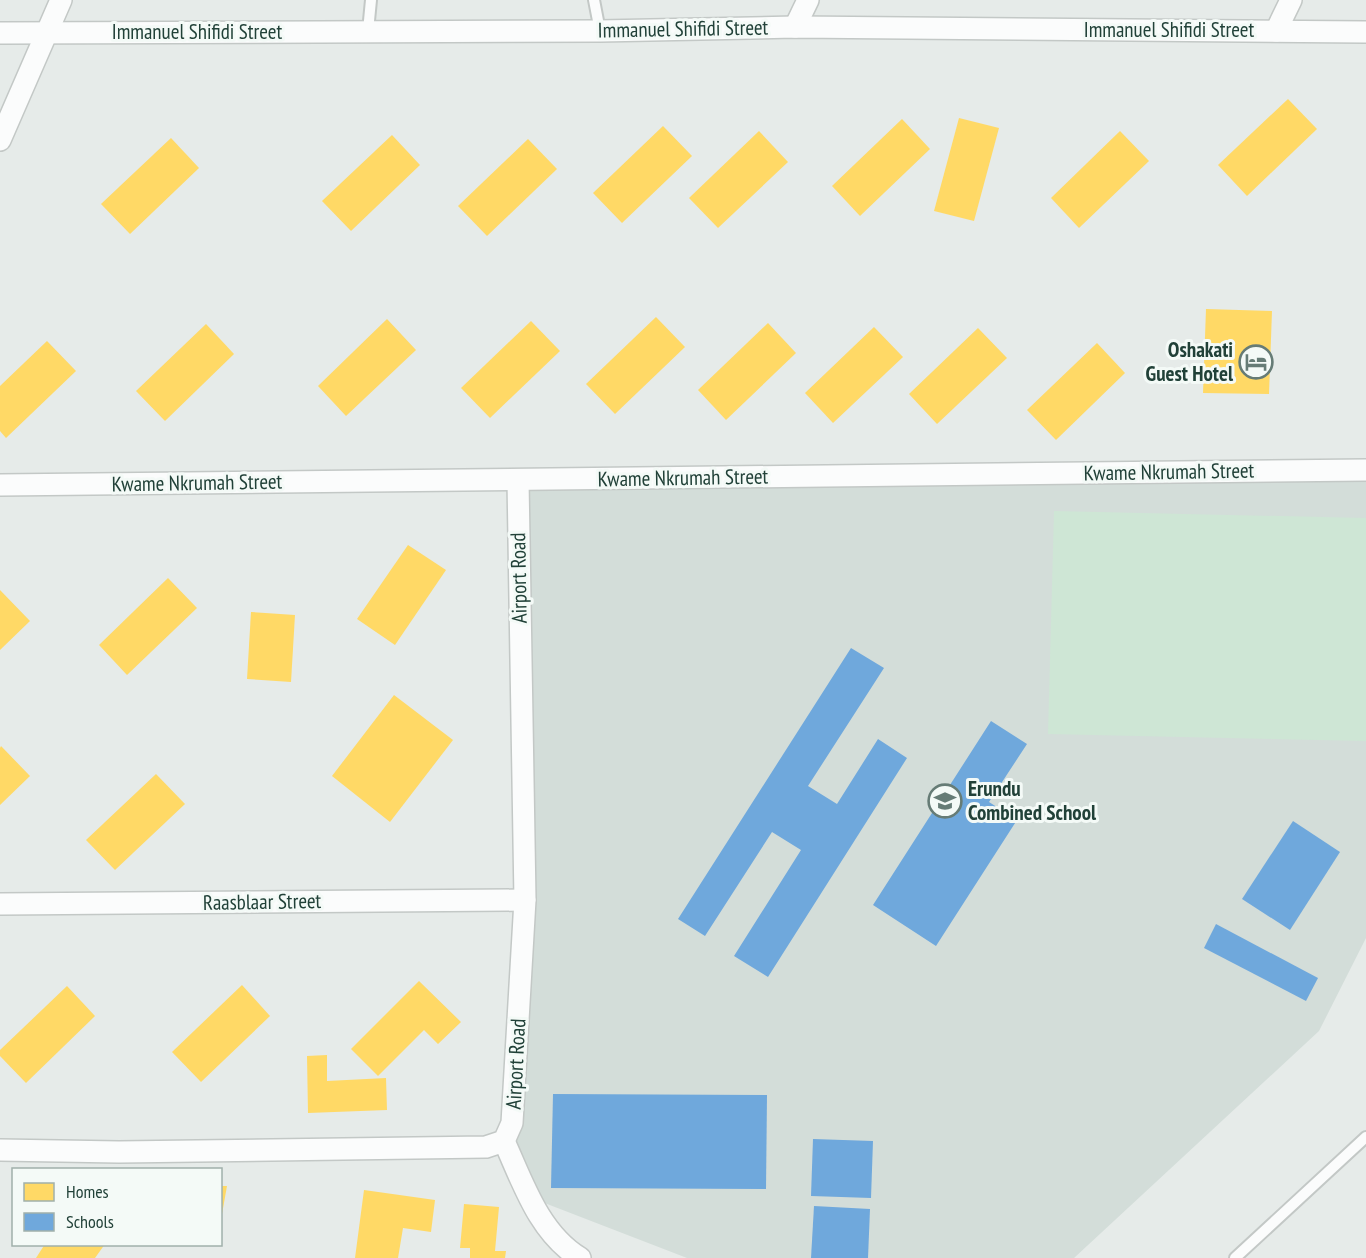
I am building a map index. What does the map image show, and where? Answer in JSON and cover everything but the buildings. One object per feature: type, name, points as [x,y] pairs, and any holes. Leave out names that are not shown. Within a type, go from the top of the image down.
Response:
[{"type":"street","points":[[0,140],[61,0]]},
{"type":"street","points":[[795,27],[808,0]]},
{"type":"street","points":[[1276,31],[1291,0]]},
{"type":"street","name":"Immanuel Shifidi Street","points":[[0,33],[600,31],[795,27],[1366,32]]},
{"type":"street","name":"Kwame Nkrumah Street","points":[[0,485],[1366,470]]},
{"type":"street","name":"Airport Road","points":[[504,1141],[512,1123],[525,900],[518,480]]},
{"type":"street","name":"Raasblaar Street","points":[[0,904],[525,900]]},
{"type":"street","points":[[0,1150],[119,1152],[486,1147],[504,1141],[529,1197],[548,1228],[568,1250],[580,1258]]},
{"type":"lane","points":[[368,31],[370,0]]},
{"type":"lane","points":[[594,0],[600,31]]},
{"type":"lane","points":[[1235,1258],[1366,1137]]},
{"type":"shaded area","name":"Erundu Combined School","points":[[1366,472],[1366,938],[1319,1031],[1074,1258],[687,1258],[529,1197],[504,1141],[512,1123],[518,480]]},
{"type":"green space","points":[[1054,511],[1366,518],[1366,741],[1048,734]]},
{"type":"place","name":"Oshakati Guest Hotel","points":[[1256,362]]},
{"type":"place","name":"Erundu Combined School","points":[[945,801]]}]
